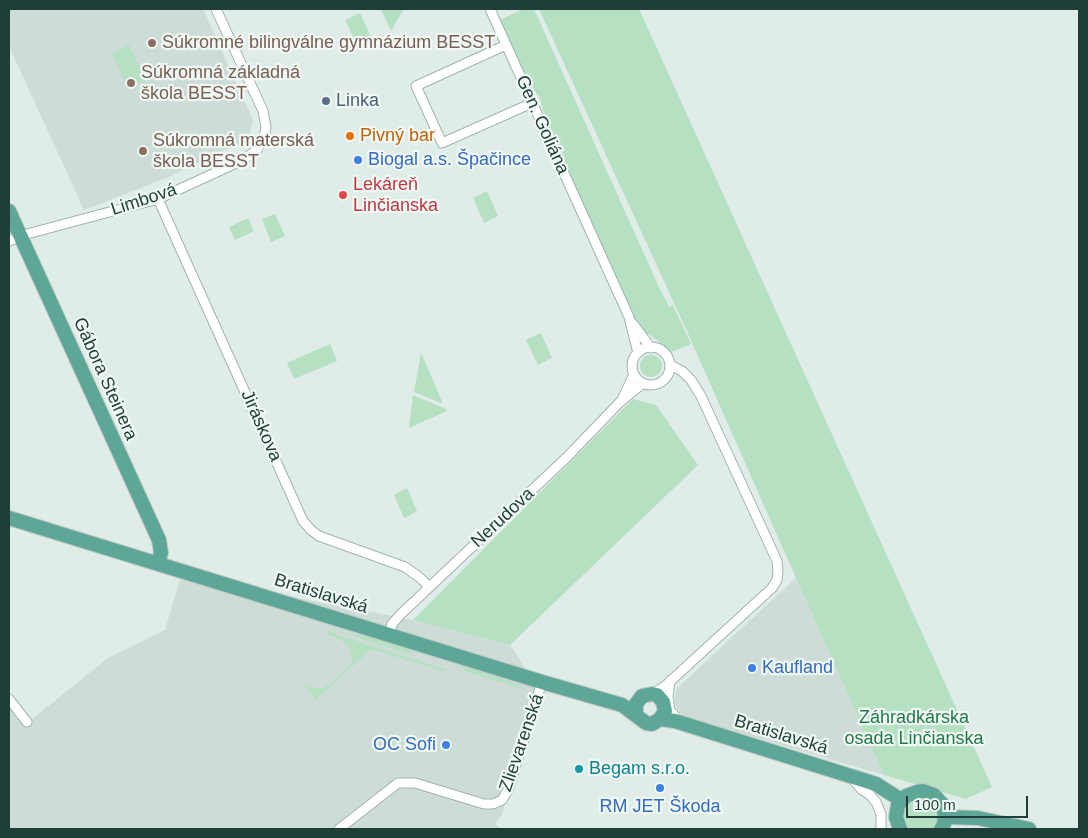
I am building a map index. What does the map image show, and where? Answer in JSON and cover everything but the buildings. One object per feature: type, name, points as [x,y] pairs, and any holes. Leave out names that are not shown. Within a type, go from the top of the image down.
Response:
[{"type":"main road","name":"Gábora Steinera","points":[[9,211],[14,239],[159,540],[161,553],[158,563]]},
{"type":"main road","name":"Bratislavská","points":[[9,518],[622,705],[636,708],[642,696],[662,698],[677,722],[876,784],[902,800]]},
{"type":"main road","points":[[636,708],[642,722],[652,724],[662,698]]},
{"type":"main road","points":[[897,828],[896,811],[902,800],[911,793],[928,792],[942,804],[943,823],[978,818],[1029,829]]},
{"type":"street","name":"Limbová","points":[[14,239],[158,199],[251,155],[260,147],[266,127],[263,111],[216,9]]},
{"type":"street","name":"Gen. Goliána","points":[[490,9],[629,317]]},
{"type":"street","points":[[506,45],[416,86],[442,142],[532,103]]},
{"type":"street","name":"Jiráskova","points":[[158,199],[303,521],[319,536],[405,567],[430,587]]},
{"type":"street","points":[[629,317],[651,348]]},
{"type":"street","points":[[629,317],[638,353],[633,363],[634,374],[643,383],[654,385],[660,383],[668,375],[670,365],[666,355],[657,348],[651,348],[638,353]]},
{"type":"street","points":[[662,698],[772,588],[777,580],[778,570],[778,560],[701,396],[691,380],[682,371],[670,365]]},
{"type":"street","name":"Nerudova","points":[[620,402],[634,374]]},
{"type":"street","points":[[668,375],[691,380]]},
{"type":"street","name":"Nerudova","points":[[389,635],[395,620],[566,457],[620,402],[643,383]]},
{"type":"street","name":"Zlievarenská","points":[[339,829],[398,782],[415,783],[484,804],[493,804],[502,800],[508,790],[542,682]]},
{"type":"street","points":[[662,698],[668,698],[670,710],[677,722]]},
{"type":"street","points":[[9,699],[27,722]]},
{"type":"street","points":[[851,777],[876,802],[882,829]]},
{"type":"shaded area","name":"Súkromná základná škola BESST","points":[[9,9],[203,9],[253,120],[248,139],[171,176],[84,210],[9,46]]},
{"type":"shaded area","points":[[181,576],[413,620],[510,645],[538,687],[502,814],[495,823],[500,829],[9,829],[9,700],[31,720],[108,658],[165,630]]},
{"type":"shaded area","points":[[796,578],[884,775],[685,717],[678,711],[674,701],[677,688]]},
{"type":"green space","points":[[381,9],[404,9],[391,31]]},
{"type":"green space","points":[[523,9],[534,9],[658,285],[669,307],[673,305],[691,344],[671,352],[649,334],[645,336],[634,318],[553,139],[539,97],[523,73],[500,20]]},
{"type":"green space","name":"Záhradkárska osada Linčianska","points":[[539,9],[639,9],[992,787],[966,799],[884,775],[686,329]]},
{"type":"green space","points":[[360,13],[371,37],[357,44],[345,20]]},
{"type":"green space","points":[[129,45],[145,80],[128,88],[112,53]]},
{"type":"green space","points":[[487,191],[498,216],[484,223],[473,198]]},
{"type":"green space","points":[[275,214],[285,236],[271,242],[262,219]]},
{"type":"green space","points":[[248,218],[254,231],[235,240],[229,227]]},
{"type":"green space","points":[[541,333],[552,358],[538,365],[526,340]]},
{"type":"green space","points":[[330,344],[337,361],[294,379],[287,363]]},
{"type":"green space","points":[[421,353],[442,401],[441,403],[414,392]]},
{"type":"green space","points":[[651,355],[659,358],[662,366],[659,374],[651,377],[643,374],[640,366],[643,358]]},
{"type":"green space","points":[[413,395],[446,409],[447,411],[409,428]]},
{"type":"green space","points":[[633,399],[656,405],[698,465],[510,645],[413,620]]},
{"type":"green space","points":[[407,488],[417,511],[404,518],[394,495]]},
{"type":"green space","points":[[328,630],[340,636],[445,669],[444,671],[371,649],[316,700],[303,683],[312,688],[323,688],[349,667],[352,661],[349,647],[340,639],[326,634]]},
{"type":"green space","points":[[334,630],[375,638],[412,649],[410,654]]},
{"type":"green space","points":[[465,667],[486,672],[527,690],[464,671]]},
{"type":"green space","points":[[919,799],[932,804],[937,811],[937,820],[932,829],[909,829],[906,826],[903,818],[905,809],[911,802]]},
{"type":"place","name":"Súkromné bilingválne gymnázium BESST","points":[[152,43]]},
{"type":"place","name":"Súkromná základná škola BESST","points":[[131,83]]},
{"type":"place","name":"Linka","points":[[326,101]]},
{"type":"place","name":"Pivný bar","points":[[350,136]]},
{"type":"place","name":"Súkromná materská škola BESST","points":[[143,151]]},
{"type":"place","name":"Biogal a.s. Špačince","points":[[358,160]]},
{"type":"place","name":"Lekáreň Linčianska","points":[[343,195]]},
{"type":"place","name":"Kaufland","points":[[752,668]]},
{"type":"place","name":"OC Sofi","points":[[446,745]]},
{"type":"place","name":"Begam s.r.o.","points":[[579,769]]},
{"type":"place","name":"RM JET Škoda","points":[[660,788]]}]
